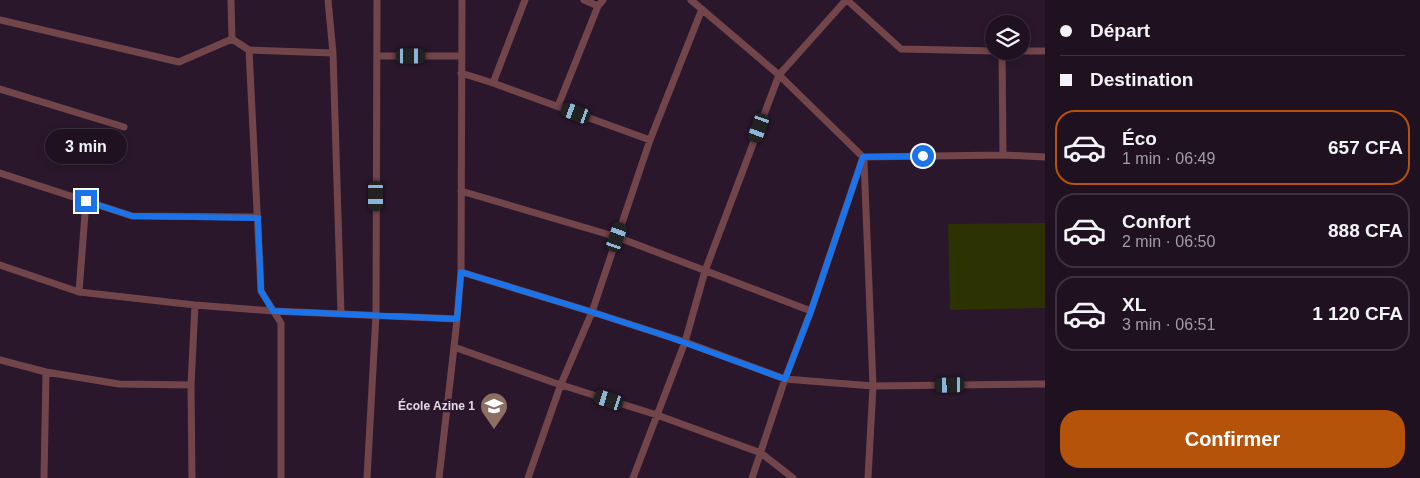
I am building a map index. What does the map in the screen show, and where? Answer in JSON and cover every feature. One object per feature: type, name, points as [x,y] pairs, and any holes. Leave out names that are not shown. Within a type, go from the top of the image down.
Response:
[{"type":"street","points":[[231,0],[232,39]]},
{"type":"street","points":[[328,0],[333,53],[341,314]]},
{"type":"street","points":[[367,478],[376,315],[377,0]]},
{"type":"street","points":[[439,478],[461,272],[462,0]]},
{"type":"street","points":[[492,83],[525,0]]},
{"type":"street","points":[[558,106],[600,3],[584,0]]},
{"type":"street","points":[[691,0],[779,75],[863,157],[873,386],[868,478]]},
{"type":"street","points":[[634,478],[685,342],[706,271],[779,75],[847,0],[901,49],[985,51]]},
{"type":"street","points":[[528,478],[561,384],[592,312],[650,140],[702,9]]},
{"type":"street","points":[[0,20],[179,62],[232,39]]},
{"type":"street","points":[[232,39],[249,50],[333,53]]},
{"type":"street","points":[[249,50],[261,291],[281,323],[281,478]]},
{"type":"street","points":[[1030,51],[1045,51]]},
{"type":"street","points":[[377,56],[461,56]]},
{"type":"street","points":[[1002,60],[1003,155]]},
{"type":"street","points":[[461,73],[650,140]]},
{"type":"street","points":[[0,89],[124,126]]},
{"type":"street","points":[[863,157],[1003,155],[1045,157]]},
{"type":"street","points":[[752,478],[863,157]]},
{"type":"street","points":[[0,173],[132,216],[258,218]]},
{"type":"street","points":[[461,191],[617,237],[811,311]]},
{"type":"street","points":[[79,292],[86,201]]},
{"type":"street","points":[[0,265],[79,292],[195,305],[273,311],[457,319]]},
{"type":"street","points":[[461,272],[685,342],[785,379],[873,386],[1045,384]]},
{"type":"street","points":[[192,478],[191,385],[195,305]]},
{"type":"street","points":[[454,346],[561,384],[657,415],[761,453],[793,478]]},
{"type":"street","points":[[0,360],[46,372],[119,384],[191,385]]},
{"type":"street","points":[[44,478],[46,372]]},
{"type":"green space","points":[[1045,223],[1045,308],[950,310],[948,224]]},
{"type":"place","name":"École Azine 1","points":[[494,430]]},
{"type":"route","points":[[86,201],[132,216],[258,218],[261,291],[273,311],[457,319],[461,272],[685,342],[785,379],[811,311],[863,157],[923,156]]}]
